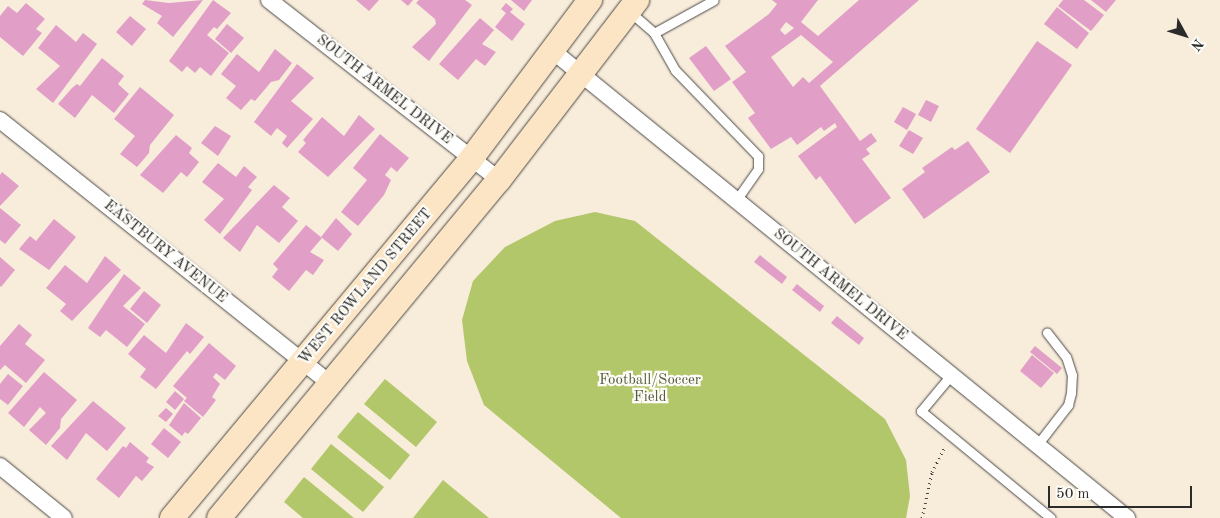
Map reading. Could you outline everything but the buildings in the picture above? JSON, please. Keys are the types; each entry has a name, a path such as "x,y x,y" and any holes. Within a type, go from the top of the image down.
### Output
{"main road":[{"name":"WEST ROWLAND STREET","path":"172,518 471,159 554,52 590,0"},
{"path":"219,518 499,180 633,5"}],"street":[{"name":"SOUTH ARMEL DRIVE","path":"269,0 499,180"},
{"name":"SOUTH ARMEL DRIVE","path":"554,52 1127,518"},
{"name":"EASTBURY AVENUE","path":"0,120 330,383"},
{"path":"0,466 64,518"}],"lane":[{"path":"654,32 714,0"},
{"path":"633,5 654,32 675,70 758,156 758,169 736,200"},
{"path":"1037,445 1068,405 1071,393 1072,375 1066,357 1047,334"},
{"path":"951,376 921,411 1051,518"}],"path":[{"path":"922,518 932,472 951,435"}],"green space":[{"name":"Football/Soccer Field","path":"595,212 635,221 885,419 906,460 910,496 906,518 621,518 484,405 467,361 462,320 473,281 505,247 555,221"},
{"path":"385,379 437,422 416,447 364,404"},
{"path":"358,412 410,455 390,480 337,437"},
{"path":"331,444 384,487 363,512 311,469"},
{"path":"304,477 354,518 303,518 284,502"},
{"path":"443,480 489,518 413,518"}]}
